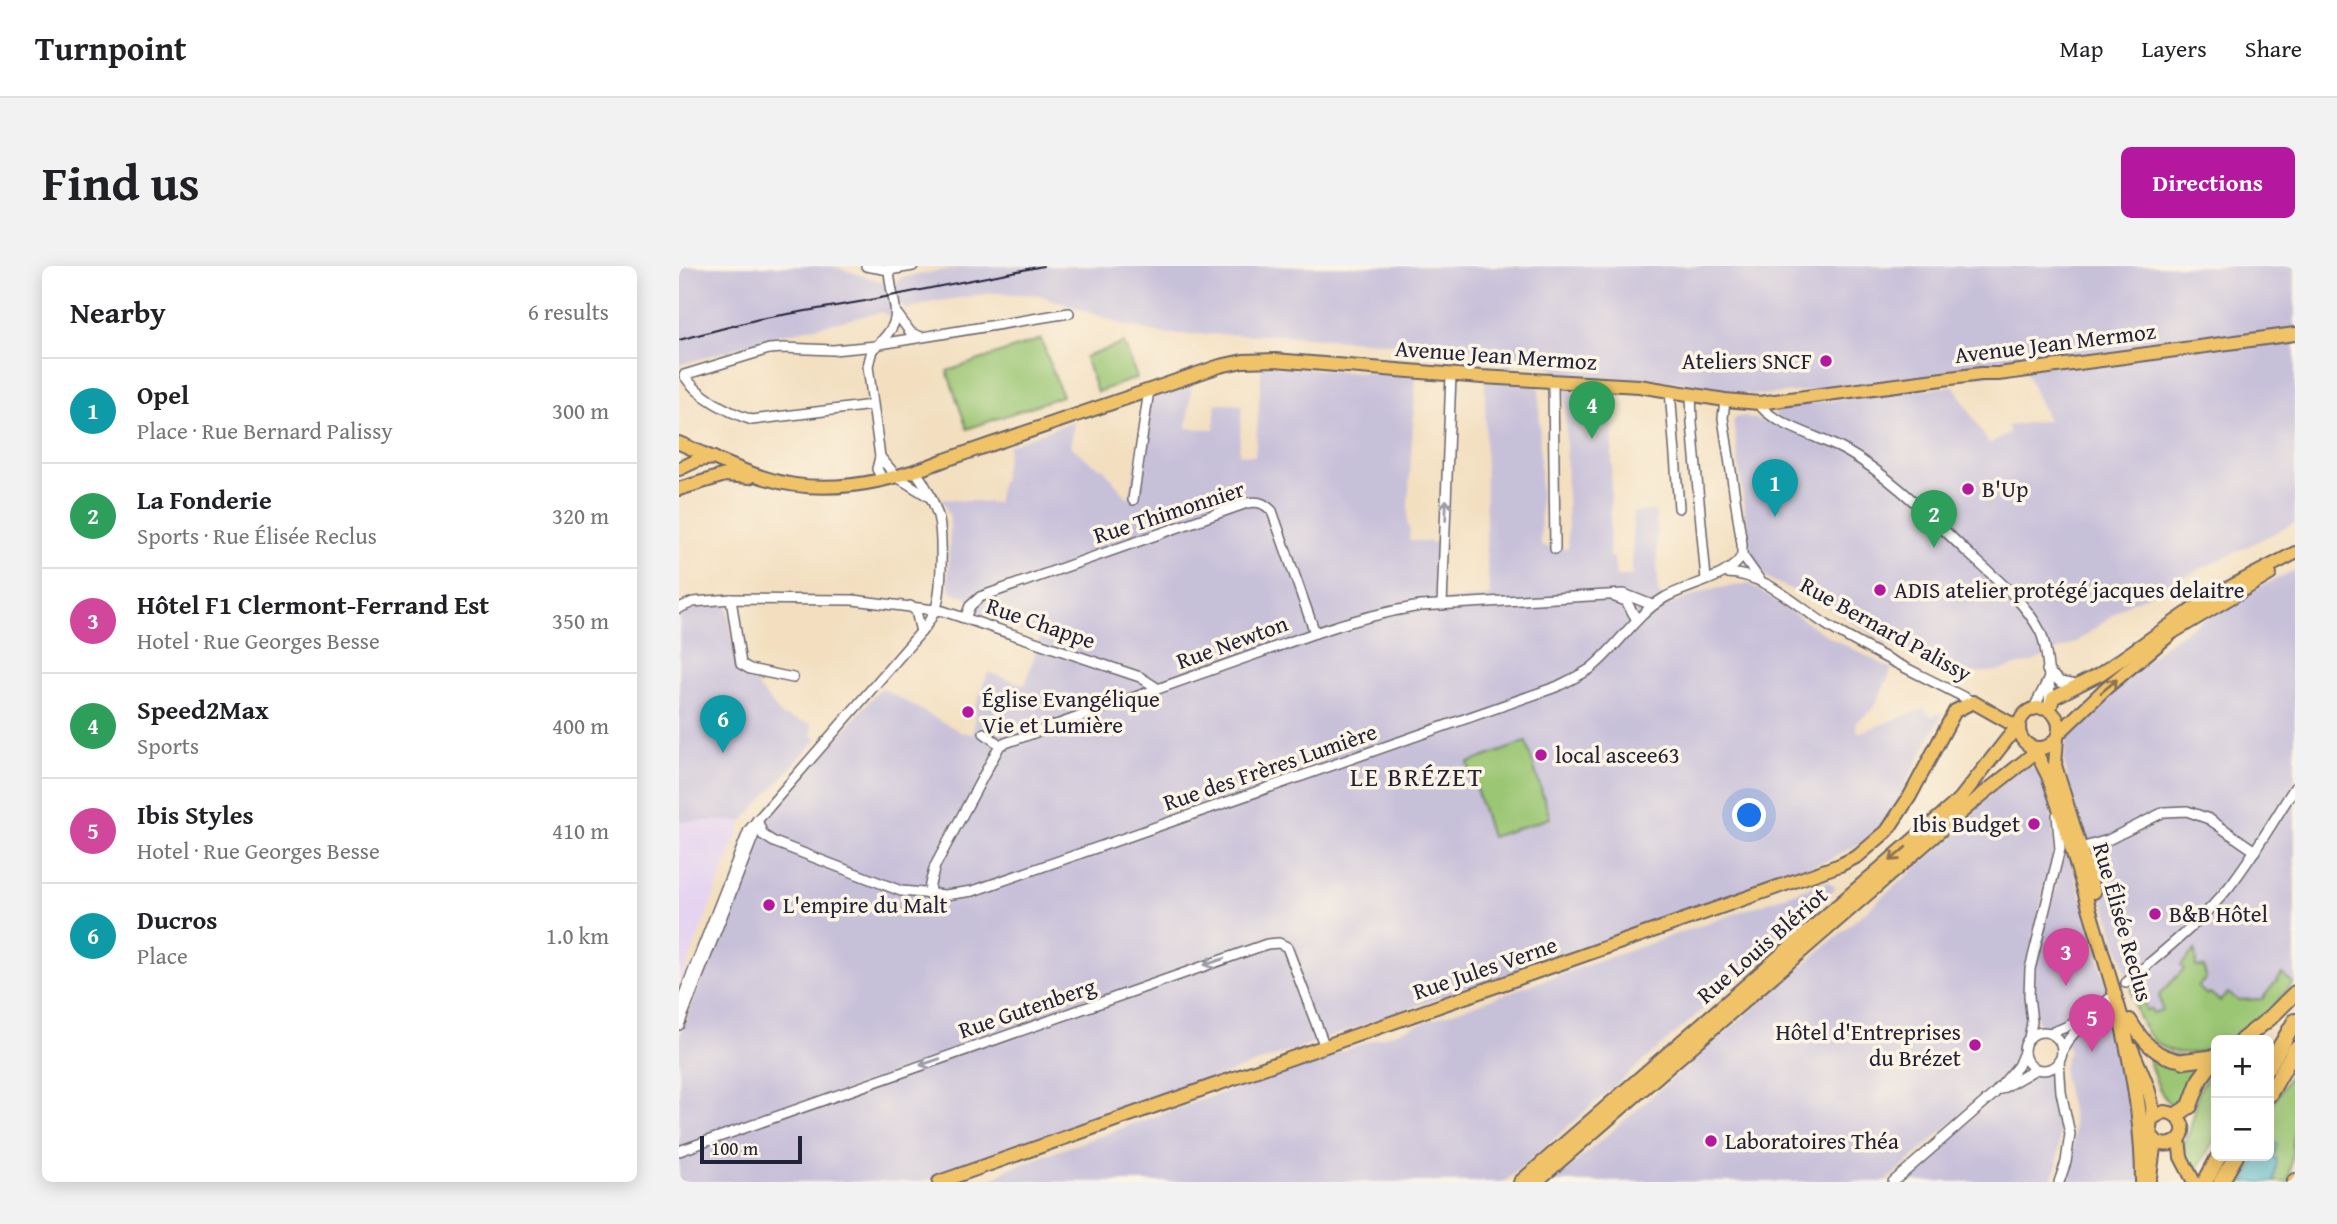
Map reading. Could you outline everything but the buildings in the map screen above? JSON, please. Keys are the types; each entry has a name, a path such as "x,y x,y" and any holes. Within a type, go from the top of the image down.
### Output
{"highway":[{"path":"2248,1035 2295,993"},
{"path":"2274,1057 2295,1021"},
{"path":"2127,1023 2145,1182"},
{"path":"2274,1086 2295,1049"},
{"path":"2184,1061 2211,1058"},
{"path":"2172,1113 2192,1104 2200,1079 2211,1064"},
{"path":"2145,1182 2159,1143"},
{"path":"2194,1181 2214,1161"},
{"path":"2221,1182 2233,1161"}],"main road":[{"name":"Avenue Jean Mermoz","path":"679,443 766,479 798,485 864,483 880,475 897,477 916,472 1220,366 1256,360 1639,386 1759,403 2295,334"},
{"path":"679,468 698,460 714,458"},
{"path":"679,489 729,475 766,479"},
{"path":"2049,710 2053,698 2099,674 2209,598 2295,553"},
{"path":"2058,735 2057,718 2049,710 2029,711 2019,728 2021,737 2035,747 2047,747 2106,688 2173,632 2217,604 2295,562"},
{"path":"1955,711 1973,702"},
{"name":"Rue Bernard Palissy","path":"1973,702 2019,728"},
{"name":"Rue Jules Verne","path":"939,1182 1821,872 1857,856 1873,845 1898,817 1955,711"},
{"name":"Rue Bernard Palissy","path":"1996,715 2029,711"},
{"path":"1996,715 2004,732 1997,753"},
{"name":"Rue Louis Blériot","path":"1520,1182 1960,799 2011,734 2019,728"},
{"name":"Rue Élisée Reclus","path":"2058,735 2055,765 2081,848 2127,1023 2156,1097 2172,1113"},
{"name":"Rue Élisée Reclus","path":"2035,747 2050,781 2151,1098 2153,1118"},
{"name":"Rue Louis Blériot","path":"1536,1182 1978,798 2032,755 2035,747"},
{"path":"1978,798 2019,768 2030,764 2035,765 2050,781"},
{"path":"2127,1023 2156,1052 2170,1059 2184,1061"},
{"path":"2159,1143 2175,1143 2179,1139 2183,1129 2180,1118 2172,1113 2160,1113 2153,1118 2150,1129 2159,1143 2194,1181"},
{"path":"2179,1139 2181,1157 2194,1181"}],"street":[{"path":"866,266 889,270 913,266"},
{"path":"880,475 868,366 872,350 894,323 896,312 889,270"},
{"path":"896,312 911,333 924,337"},
{"path":"872,405 752,420 697,391 684,375 769,349 833,350 878,345 1069,313"},
{"path":"1442,605 1451,374"},
{"path":"1553,381 1555,549"},
{"path":"1133,500 1149,390"},
{"path":"1670,390 1679,508"},
{"path":"1691,394 1706,579"},
{"name":"Rue Bernard Palissy","path":"1725,400 1723,418 1742,555 1760,580"},
{"path":"1759,403 1767,415 1840,447 1895,484 2025,607 2042,634 2047,656 2049,710"},
{"path":"880,457 897,477 931,498"},
{"path":"709,480 714,458"},
{"path":"927,486 932,466"},
{"path":"679,1007 749,830 921,632 935,610 939,596 941,534 938,516 927,486 916,472"},
{"name":"Rue Thimonnier","path":"965,618 970,606 980,597 1258,501 1272,511 1315,633"},
{"name":"Rue des Frères Lumière","path":"753,836 912,894 954,894 982,888 1556,687 1590,668 1652,606 1686,586 1725,573 1739,563 1742,555"},
{"name":"Rue Bernard Palissy","path":"1725,573 1740,573 1760,580 1831,627 1973,702"},
{"name":"Rue Newton","path":"1000,745 1315,633 1393,610 1629,595 1652,606"},
{"path":"1609,596 1626,601 1637,620"},
{"path":"731,599 741,664 750,669 793,678"},
{"name":"Rue Chappe","path":"679,608 693,602 731,599 853,600 935,610 1140,677 1157,688"},
{"path":"909,606 916,611 921,632"},
{"path":"2048,674 2060,682 2077,685"},
{"path":"2029,711 2048,674"},
{"path":"1948,689 1954,700 1955,711"},
{"path":"929,895 935,866 1000,745 984,733"},
{"path":"1893,1182 1994,1094 2018,1066 2024,1052 2032,1022 2030,969 2060,849 2050,781"},
{"path":"2126,984 2206,912 2228,887 2255,851 2295,787"},
{"path":"2081,848 2108,840 2164,812 2187,811 2209,818 2255,851"},
{"path":"679,1025 757,820"},
{"path":"757,820 764,835 774,842"},
{"name":"Rue Gutenberg","path":"679,1151 1267,944 1279,943 1287,947 1291,954 1325,1047"},
{"path":"2029,1038 2062,1030 2109,999"},
{"path":"1994,1094 2039,1070 2054,1067 2069,1039 2090,1014"},
{"path":"2032,1022 2059,1040 2060,1092 2070,1134 2066,1162 2059,1182"},
{"path":"2024,1052 2027,1062 2039,1070 2060,1092"}],"shaded area":[{"path":"679,266 833,266 883,282 888,287 892,306 890,317 882,312 776,336 679,365"},
{"path":"967,266 2295,266 2295,523 2123,607 2077,642 2032,662 1997,671 1955,671 1910,657 1822,603 1770,580 1755,566 1750,550 1733,421 1737,417 1745,416 1774,425 1776,407 1954,386 1989,444 2010,432 2007,426 2048,420 2025,371 1761,395 1737,394 1673,381 1553,375 1553,367 1513,358 1512,371 1505,371 1505,356 1448,347 1276,335 1167,334 1128,326 1039,295 992,293 933,302 906,310 897,300 895,286 900,278"},
{"path":"1262,365 1416,377 1407,523 1410,530 1409,540 1440,543 1439,601 1490,597 1486,552 1485,382 1539,384 1541,546 1568,549 1565,385 1614,388 1609,557 1614,558 1616,577 1632,575 1633,512 1656,511 1658,593 1670,605 1710,589 1750,584 1829,637 1892,669 1876,704 1856,722 1858,733 1924,709 1931,716 1943,713 1891,813 1863,842 1829,860 921,1182 679,1182 679,1037 764,822 881,688 961,732 973,734 976,705 988,672 1025,685 1040,638 984,618 973,612 966,596 950,589 950,518 942,499 997,503 1009,445 1074,421 1071,446 1104,469 1129,500 1148,397 1192,382 1187,428 1214,429 1216,403 1242,405 1239,454 1255,456"},
{"path":"2295,570 2295,981 2274,1006 2237,1035 2211,1035 2211,1048 2180,1052 2165,1049 2135,1012 2095,869 2073,810 2064,761 2066,741 2069,733 2099,700 2170,641 2241,596"},
{"path":"727,605 737,661 782,716 812,724 812,736 818,738 743,821 679,821 679,615 694,608"},
{"path":"2029,766 2038,770 2043,777 2054,833 2054,850 2026,968 2026,1025 2018,1043 2017,1056 2007,1072 1886,1182 1553,1182 1947,841 1970,814 2017,769"},
{"path":"679,821 743,821 679,986"},
{"path":"2066,849 2136,1094 2141,1182 2065,1182 2073,1157 2074,1124 2063,1074 2069,1050 2058,1031 2038,1023 2032,997 2033,970"},
{"path":"1828,881 1835,888 1791,933 1504,1182 986,1182 1010,1168 1130,1125"},
{"path":"2029,1069 2050,1073 2060,1128 2057,1167 2050,1182 1895,1182"}],"green space":[{"path":"1041,339 1062,396 967,429 947,371"},
{"path":"1124,343 1137,378 1097,392 1085,357"},
{"path":"1526,742 1550,818 1491,837 1468,763"},
{"path":"2195,950 2196,967 2204,967 2206,978 2198,987 2220,1001 2228,993 2238,1000 2262,999 2282,974 2293,983 2250,1028 2236,1035 2211,1035 2211,1048 2182,1053 2157,1044 2148,1034 2135,1007 2131,990 2140,982 2147,990 2142,992 2146,1010 2151,1009 2152,1013 2162,1010 2159,995 2184,969 2181,965"},
{"path":"2145,1048 2205,1063 2185,1106 2170,1104 2164,1097"},
{"path":"2295,1065 2295,1126 2289,1182 2230,1182 2242,1161 2274,1161 2274,1103"},
{"path":"2211,1071 2211,1146 2195,1173 2184,1153 2184,1145 2199,1091"}],"water":[{"path":"2274,1158 2277,1160 2274,1182 2244,1182 2255,1161 2274,1161"}],"railway":[{"path":"679,340 759,319 1043,266"}],"place":[{"name":"Ateliers SNCF","path":"1826,361"},
{"name":"Speed2Max","path":"1592,439"},
{"name":"B'Up","path":"1968,489"},
{"name":"Opel","path":"1775,517"},
{"name":"La Fonderie","path":"1934,548"},
{"name":"ADIS atelier protégé jacques delaitre","path":"1880,590"},
{"name":"Église Evangélique Vie et Lumière","path":"968,712"},
{"name":"Ducros","path":"723,753"},
{"name":"local ascee63","path":"1541,755"},
{"name":"Ibis Budget","path":"2034,824"},
{"name":"L'empire du Malt","path":"769,905"},
{"name":"B&B Hôtel","path":"2155,914"},
{"name":"Hôtel F1 Clermont-Ferrand Est","path":"2066,986"},
{"name":"Hôtel d'Entreprises du Brézet","path":"1975,1045"},
{"name":"Ibis Styles","path":"2092,1052"},
{"name":"Laboratoires Théa","path":"1711,1141"}],"district":[{"name":"LE BRÉZET","path":"1417,777"}]}
